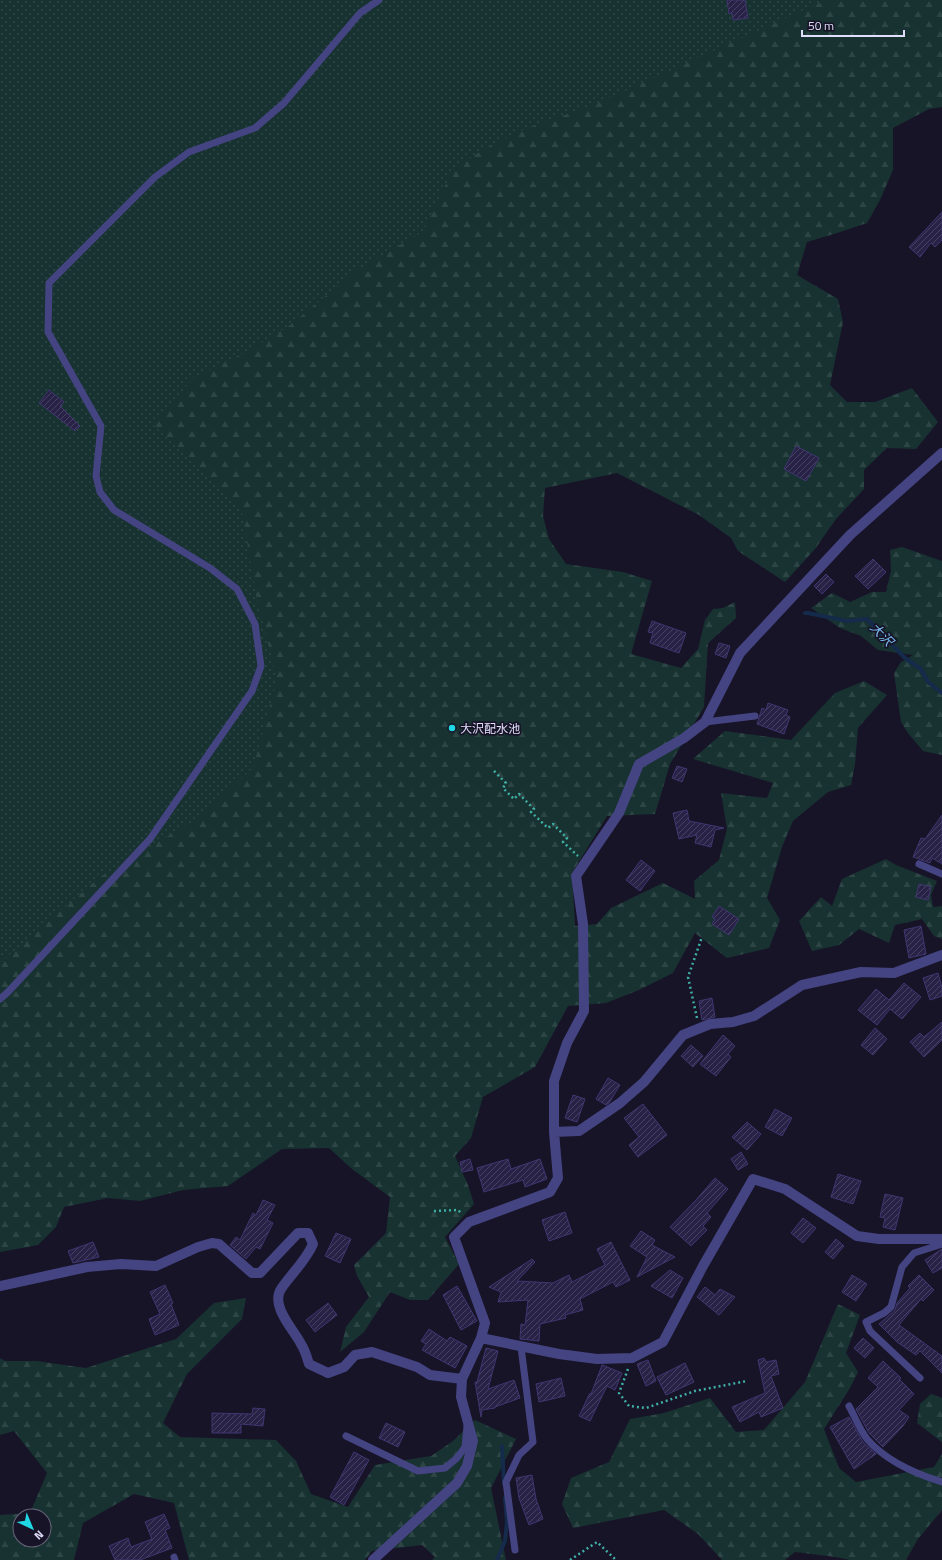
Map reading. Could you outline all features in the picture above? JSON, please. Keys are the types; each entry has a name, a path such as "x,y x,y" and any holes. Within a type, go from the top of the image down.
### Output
{"street":[{"path":"373,1560 457,1483 467,1466 473,1441 461,1397 462,1380 481,1338 485,1323 454,1237 469,1222 550,1192 558,1178 554,1132 554,1081 567,1043 584,1011 583,924 576,876 619,813 639,764 684,738 705,722 740,653 850,535 942,453"},
{"path":"554,1132 579,1131 620,1103 644,1082 683,1035 710,1024 733,1022 754,1016 802,985 861,972 894,973 942,955"},
{"path":"481,1338 559,1354 597,1359 632,1358 663,1342 703,1266 753,1179 786,1189 857,1236 879,1239 942,1239"},
{"path":"0,1286 87,1267 121,1264 156,1266 212,1242 219,1244 252,1273 260,1273 298,1233 308,1233 313,1244 308,1255 280,1290 278,1301 282,1312 302,1344 309,1364 328,1374 344,1367 355,1356 372,1352 417,1367 430,1375 462,1380"}],"lane":[{"path":"0,999 150,839 252,691 262,666 255,624 237,589 210,568 114,510 100,492 96,476 100,426 48,332 49,283 155,177 189,152 256,128 284,103 360,13 379,0"},
{"path":"705,722 755,716"},
{"path":"919,864 942,874"},
{"path":"920,1378 870,1331 866,1322 884,1313 891,1307 902,1267 914,1253 942,1244"},
{"path":"515,1550 506,1482 519,1456 533,1442 521,1347"},
{"path":"849,1406 867,1438 882,1453 922,1475 942,1482"},
{"path":"346,1436 418,1471 445,1468 457,1458 465,1447 467,1420"}],"path":[{"path":"494,771 506,783 503,788 514,799 519,794 534,809 532,812 548,828 553,824 567,838 563,842 586,863"},
{"path":"699,1029 688,977 702,937"},
{"path":"434,1211 458,1210 469,1222"},
{"path":"632,1358 619,1393 629,1406 646,1408 695,1391 747,1381"},
{"path":"570,1560 597,1542 616,1560"}],"green space":[{"path":"0,0 863,0 305,746 0,1041"},
{"path":"826,0 942,0 942,107 929,109 893,128 893,170 880,200 867,223 807,242 797,275 838,299 843,322 830,385 847,402 875,402 912,388 938,422 916,449 887,448 864,470 864,489 836,519 815,549 785,582 738,551 731,538 699,515 617,473 545,488 543,516 549,539 566,564 623,572 652,581 631,654 681,668 698,649 705,620 713,609 723,608 735,602 736,618 708,643 704,707 670,764 655,814 607,816 572,873 575,926 597,924 611,908 663,883 695,899 694,881 719,860 727,829 721,793 767,798 773,783 693,759 725,731 791,740 835,693 864,681 887,695 858,728 855,764 851,785 828,792 793,821 782,847 767,898 780,920 769,948 727,958 695,933 673,973 639,990 606,1003 568,1006 535,1067 483,1097 471,1138 455,1156 468,1185 474,1204 445,1237 459,1264 428,1300 410,1300 390,1292 364,1332 340,1352 346,1327 369,1297 357,1276 354,1265 386,1233 390,1197 352,1169 329,1148 282,1149 228,1186 183,1190 140,1201 108,1198 64,1207 56,1227 38,1245 0,1252 0,963 100,877 195,820 253,768 277,679 256,595 242,512 154,425 193,378 242,354 289,326 357,270 422,232 454,168 486,148 524,129 594,105"},
{"path":"902,547 942,561 942,755 923,751 901,722 894,673 901,662 913,655 878,650 861,636 840,628 811,608 832,593 850,602 872,592 886,592 891,571 890,550"},
{"path":"886,859 896,865 937,881 931,895 933,907 942,906 942,939 934,936 922,919 895,925 889,943 859,929 839,945 812,951 799,921 821,897 832,906 842,879"},
{"path":"246,1298 242,1319 187,1374 163,1423 180,1437 276,1440 296,1461 311,1494 348,1507 375,1465 431,1456 453,1441 475,1420 516,1439 491,1488 506,1560 432,1560 435,1557 422,1545 372,1551 365,1560 189,1560 174,1503 134,1494 83,1523 74,1560 0,1560 0,1515 12,1514 12,1548 52,1548 52,1508 32,1508 47,1473 14,1431 0,1435 0,1358 5,1361 36,1361 86,1368 176,1339 214,1303"},
{"path":"838,1304 860,1315 846,1353 858,1372 850,1388 824,1429 839,1468 856,1482 934,1467 942,1454 942,1510 918,1539 906,1560 850,1560 795,1552 785,1560 722,1560 698,1534 664,1510 573,1528 562,1504 571,1478 609,1462 630,1419 664,1413 710,1398 736,1432 764,1430 805,1382"},
{"path":"931,1394 942,1398 942,1442 917,1423 920,1404"}],"building":[{"path":"727,0 745,0 748,18 733,20 732,13 729,14"},
{"path":"942,212 942,240 935,247 931,243 920,257 909,247"},
{"path":"49,390 64,402 60,406 80,426 75,431 39,403"},
{"path":"796,446 819,458 806,481 784,469"},
{"path":"873,559 886,572 868,589 855,576"},
{"path":"826,574 834,582 822,594 814,586"},
{"path":"652,621 686,633 679,653 650,643 653,633 648,632"},
{"path":"719,643 730,646 726,658 715,654"},
{"path":"768,703 788,710 786,715 790,717 784,734 757,724 762,708 766,710"},
{"path":"677,766 687,769 682,782 672,778"},
{"path":"687,810 689,821 724,828 715,830 711,847 695,843 697,835 679,839 673,813"},
{"path":"942,815 942,864 932,858 930,863 913,857 921,838 925,839"},
{"path":"641,860 655,871 640,891 626,880"},
{"path":"919,884 931,887 928,900 916,897"},
{"path":"719,906 739,919 729,935 712,924 715,919 712,917"},
{"path":"921,926 926,954 909,958 904,930"},
{"path":"938,973 942,988 942,996 930,1000 923,978"},
{"path":"904,983 921,997 902,1019 890,1009 877,1025 858,1010 876,989 889,1000"},
{"path":"712,998 715,1017 702,1020 699,1001"},
{"path":"942,1022 942,1040 924,1057 910,1042 920,1033 924,1037"},
{"path":"875,1028 887,1039 873,1055 861,1045"},
{"path":"723,1035 735,1046 728,1054 731,1057 716,1076 700,1064"},
{"path":"691,1045 703,1056 693,1067 681,1056"},
{"path":"608,1078 620,1085 609,1103 606,1105 596,1099"},
{"path":"573,1095 585,1099 577,1122 565,1118"},
{"path":"643,1104 667,1135 638,1157 629,1145 639,1137 624,1118"},
{"path":"775,1109 792,1118 782,1136 765,1127"},
{"path":"747,1122 761,1134 747,1150 732,1137"},
{"path":"741,1152 748,1164 738,1170 731,1159"},
{"path":"470,1159 473,1170 462,1172 460,1162"},
{"path":"508,1159 511,1169 540,1159 547,1179 525,1187 523,1180 484,1192 477,1168"},
{"path":"838,1174 861,1181 853,1204 831,1197"},
{"path":"715,1178 728,1189 707,1213 711,1217 703,1226 707,1230 691,1246 670,1227"},
{"path":"885,1194 903,1198 895,1230 883,1227 885,1218 880,1217"},
{"path":"263,1200 275,1205 267,1220 273,1223 260,1249 256,1247 246,1259 230,1245 236,1237 240,1240 253,1213 256,1215"},
{"path":"565,1212 572,1233 549,1241 542,1220"},
{"path":"803,1218 816,1228 803,1243 791,1233"},
{"path":"641,1231 655,1240 652,1245 675,1257 637,1277 647,1257 630,1246"},
{"path":"336,1233 351,1239 340,1263 325,1256"},
{"path":"836,1239 844,1246 833,1259 825,1252"},
{"path":"93,1242 99,1257 73,1263 68,1251"},
{"path":"611,1242 630,1280 616,1287 613,1282 580,1299 583,1310 565,1315 566,1318 540,1324 539,1341 520,1339 521,1324 525,1325 528,1300 498,1302 501,1292 489,1287 532,1259 535,1262 517,1281 553,1283 569,1275 572,1282 605,1265 597,1249"},
{"path":"942,1249 942,1268 933,1273 925,1260"},
{"path":"670,1270 683,1278 672,1298 651,1286"},
{"path":"852,1275 867,1284 856,1301 842,1292"},
{"path":"919,1275 934,1290 923,1301 921,1299 899,1325 942,1356 942,1373 920,1351 916,1355 897,1342 879,1324 895,1310 897,1303 910,1288 908,1286"},
{"path":"165,1285 173,1303 171,1304 179,1325 155,1335 149,1319 160,1314 150,1292"},
{"path":"457,1286 477,1321 461,1330 443,1295"},
{"path":"705,1287 715,1295 720,1289 735,1297 719,1315 697,1297"},
{"path":"328,1303 337,1315 315,1332 306,1320"},
{"path":"429,1329 447,1341 450,1337 467,1346 455,1368 422,1350 426,1344 421,1341"},
{"path":"863,1338 874,1348 865,1358 854,1348"},
{"path":"486,1348 498,1351 488,1389 514,1380 520,1398 495,1408 482,1410 481,1417 475,1382 477,1382"},
{"path":"764,1358 766,1362 776,1360 779,1374 771,1376 783,1408 761,1417 759,1412 740,1422 732,1407 765,1393 758,1360"},
{"path":"648,1360 656,1381 646,1386 637,1364"},
{"path":"883,1361 901,1378 899,1379 914,1394 899,1410 909,1417 903,1426 883,1447 869,1433 856,1409 878,1387 868,1378"},
{"path":"685,1363 694,1382 666,1395 657,1377"},
{"path":"602,1365 622,1373 615,1390 607,1386 590,1421 579,1416 590,1393 591,1394"},
{"path":"561,1378 565,1396 539,1402 536,1384"},
{"path":"253,1408 265,1409 263,1426 241,1424 241,1433 212,1433 212,1413 252,1414"},
{"path":"849,1417 863,1442 876,1454 854,1469 830,1427"},
{"path":"386,1423 405,1432 398,1447 379,1438"},
{"path":"354,1452 369,1460 344,1505 330,1497"},
{"path":"532,1475 536,1499 543,1519 529,1525 519,1498 516,1478"},
{"path":"164,1514 170,1528 165,1530 172,1548 140,1560 115,1560 109,1546 128,1538 131,1547 152,1539 145,1522"}],"waterway":[{"name":"大沢","path":"805,613 847,621 867,619 905,658 921,669 928,682 942,693"},
{"path":"502,1446 504,1484"},
{"path":"497,1560 505,1541 507,1522 505,1498"}],"place":[{"name":"大沢配水池","path":"452,728"}]}
